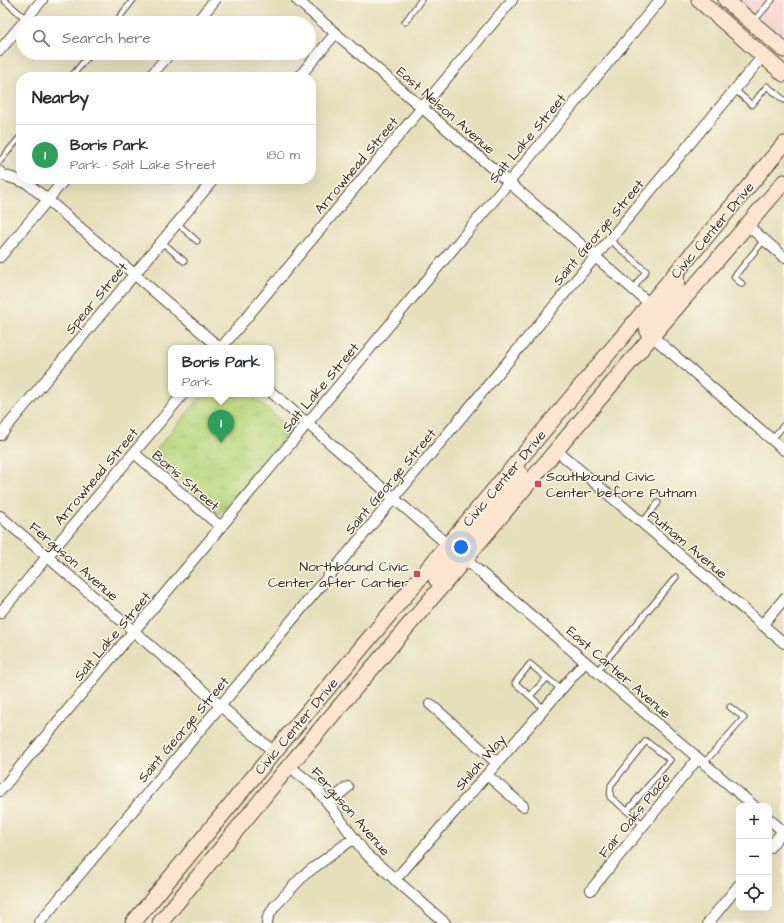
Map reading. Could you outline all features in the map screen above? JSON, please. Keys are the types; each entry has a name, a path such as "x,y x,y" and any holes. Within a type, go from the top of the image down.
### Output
{"main road":[{"path":"699,0 784,74"},
{"path":"726,0 784,50"},
{"name":"Civic Center Drive","path":"133,923 274,752 784,144"},
{"name":"Civic Center Drive","path":"160,923 248,816 466,559 652,336 784,182"},
{"path":"652,336 648,332 647,327 677,288 676,273"},
{"path":"466,559 462,556 460,551 462,546 519,476 522,469 520,459"},
{"path":"395,642 394,632 401,621 446,567 452,557 453,551 448,545"},
{"path":"290,766 286,760 286,754 295,744 320,698"},
{"path":"248,816 267,778 275,769 277,756 274,752"}],"street":[{"path":"29,16 42,0"},
{"path":"202,16 215,0"},
{"name":"East Nelson Avenue","path":"297,0 316,16"},
{"name":"Arrowhead Street","path":"224,345 512,0"},
{"name":"Salt Lake Street","path":"0,791 660,0"},
{"name":"East Nelson Avenue","path":"316,16 650,304"},
{"path":"0,50 16,31"},
{"path":"316,57 336,33"},
{"name":"Saint George Street","path":"39,923 763,56"},
{"path":"154,72 164,60"},
{"path":"303,72 313,60"},
{"path":"0,172 16,179"},
{"path":"28,184 217,345"},
{"path":"0,257 61,184"},
{"name":"Spear Street","path":"0,435 210,184"},
{"path":"747,225 784,257"},
{"path":"652,336 784,450"},
{"path":"274,395 448,545"},
{"name":"Arrowhead Street","path":"0,613 181,397"},
{"name":"Putnam Avenue","path":"556,450 784,643"},
{"name":"Boris Street","path":"134,453 221,527"},
{"name":"Ferguson Avenue","path":"0,516 274,752"},
{"name":"East Cartier Avenue","path":"466,559 750,803"},
{"path":"762,625 784,599"},
{"name":"Shiloh Way","path":"395,880 585,662"},
{"path":"430,704 497,763"},
{"name":"Fair Oaks Place","path":"591,890 644,825 701,761"},
{"name":"Ferguson Avenue","path":"290,766 314,786 366,853 445,923"},
{"path":"487,775 523,806"},
{"path":"328,803 348,787"},
{"path":"772,822 783,832 772,845"},
{"path":"267,923 268,916 274,907 304,875 354,838"},
{"path":"708,923 736,889"}],"lane":[{"path":"4,0 23,16"},
{"path":"120,16 133,0"},
{"path":"405,22 421,0"},
{"path":"752,23 769,1"},
{"path":"74,72 85,60"},
{"path":"735,90 752,105 767,86 784,100"},
{"path":"0,161 16,142"},
{"path":"177,223 198,241"},
{"path":"610,240 646,271 632,288"},
{"path":"742,284 734,277 764,240"},
{"path":"162,242 184,261"},
{"path":"772,439 784,425"},
{"path":"642,522 658,503"},
{"path":"597,671 676,577"},
{"path":"544,709 515,683 530,664 561,689"},
{"path":"530,696 547,678"},
{"path":"701,761 744,718 730,707"},
{"path":"627,811 670,760 646,741 611,785 610,797 627,811 644,825"}],"shaded area":[{"path":"740,0 784,0 784,37"}],"green space":[{"path":"200,397 253,397 291,430 219,514 151,456"}],"place":[{"name":"Boris Park","path":"221,443"},
{"name":"Southbound Civic Center before Putnam","path":"538,484"},
{"name":"Northbound Civic Center after Cartier","path":"417,574"}]}
